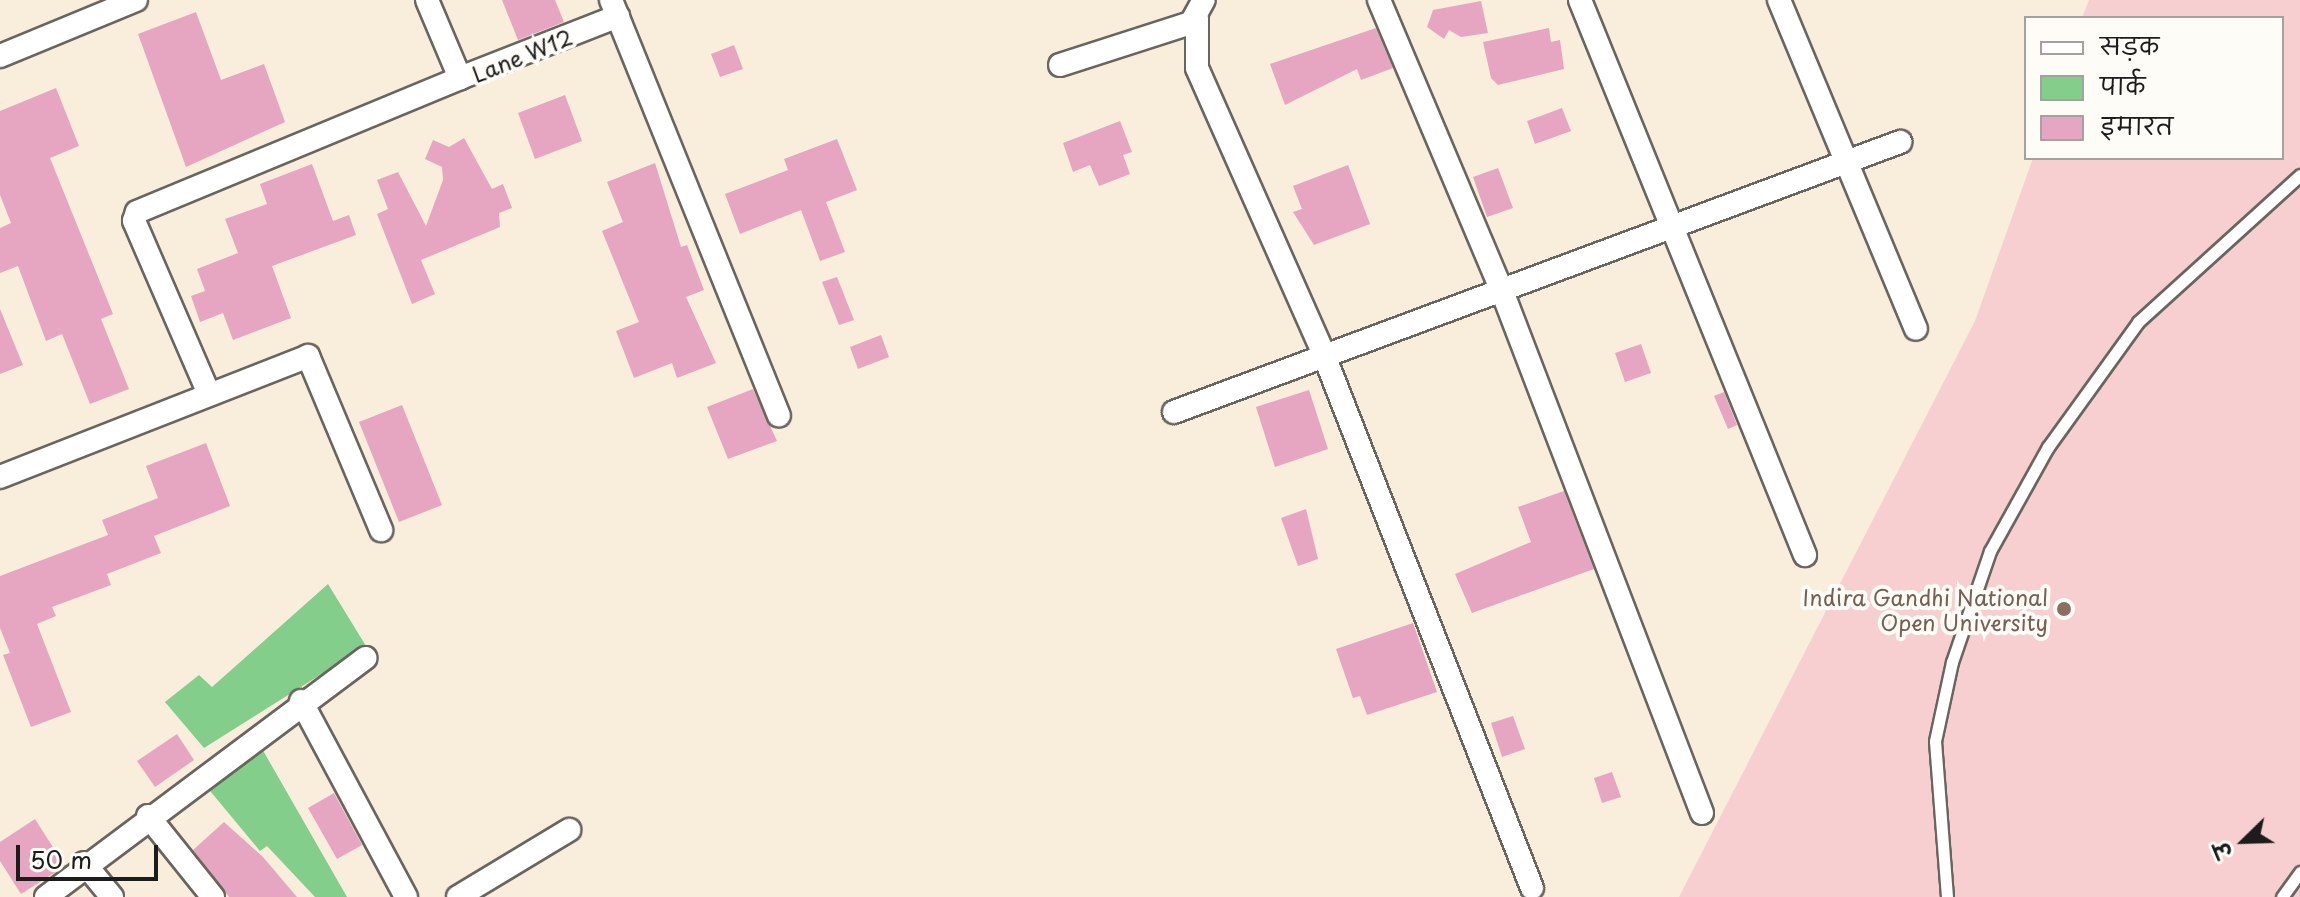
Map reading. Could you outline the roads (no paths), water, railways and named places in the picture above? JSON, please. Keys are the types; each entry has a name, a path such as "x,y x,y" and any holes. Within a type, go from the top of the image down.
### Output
{"street":[{"path":"0,56 136,0"},
{"name":"Lane W12","path":"427,0 460,78 614,8"},
{"path":"1379,0 1502,291 1702,813"},
{"path":"1580,0 1670,229 1805,555"},
{"path":"1779,0 1916,329"},
{"path":"614,8 779,415"},
{"path":"1060,65 1200,9 1197,68 1324,355 1532,888"},
{"path":"209,394 134,221 137,212 460,78"},
{"path":"1174,412 1900,142"},
{"path":"0,477 209,394 311,358 381,530"},
{"path":"46,897 84,863 301,701 365,658"},
{"path":"301,701 406,897"},
{"path":"148,816 213,897"},
{"path":"458,897 499,888 569,830"},
{"path":"84,863 112,897"}],"lane":[{"path":"1947,897 1934,802 1935,741 1952,662 1990,551 2048,447 2138,322 2300,175"},
{"path":"2282,897 2300,872"}],"place":[{"name":"Indira Gandhi National Open University","path":"2064,609"}]}
